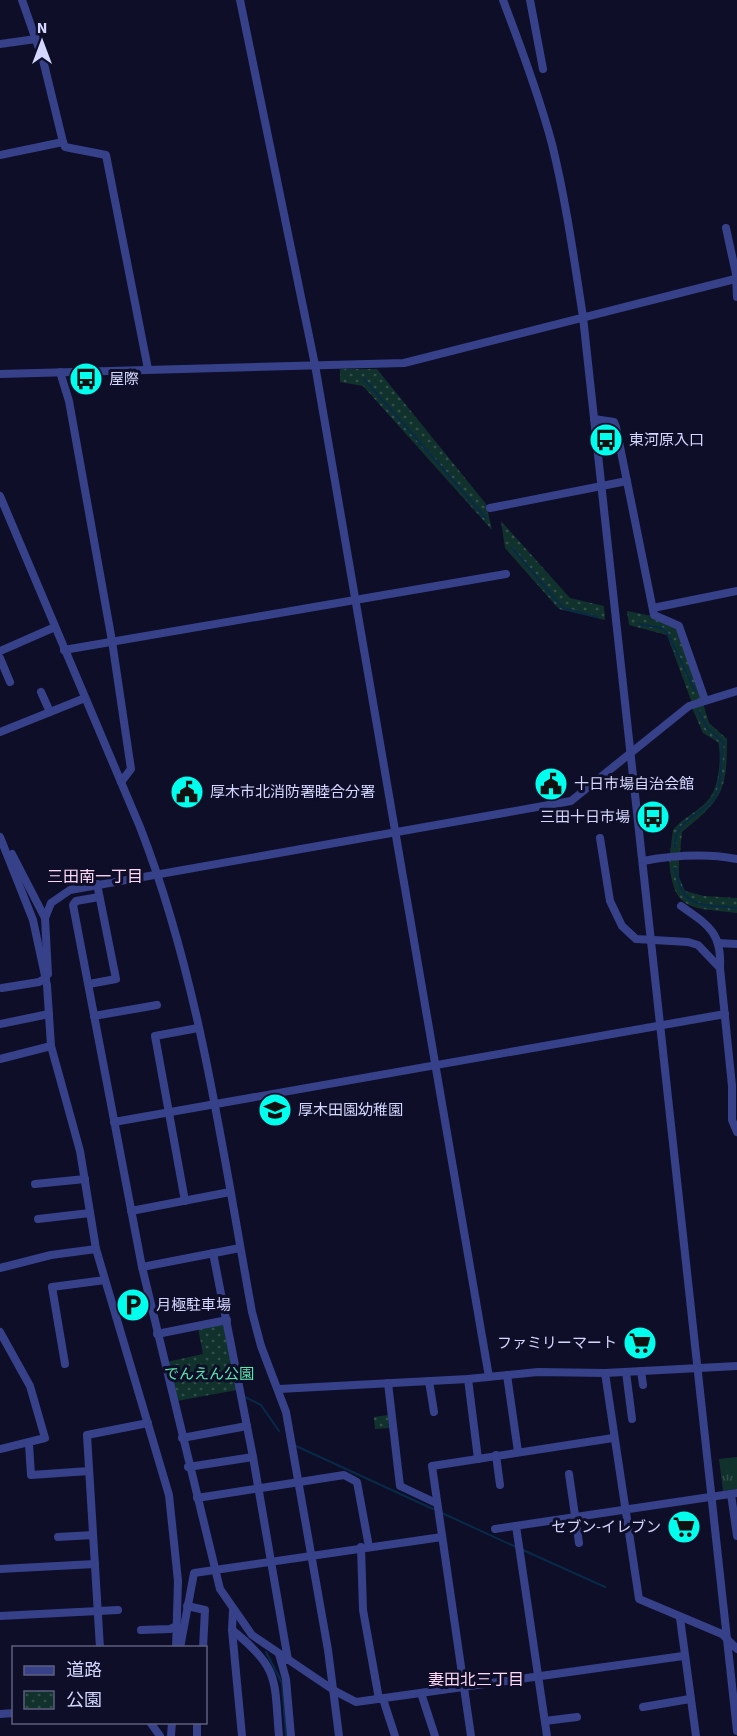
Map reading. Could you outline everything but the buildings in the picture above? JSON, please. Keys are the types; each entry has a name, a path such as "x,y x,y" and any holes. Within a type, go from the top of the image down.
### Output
{"street":[{"path":"22,0 36,39 65,147 70,150 106,155 148,369"},
{"path":"240,0 315,365 489,1377"},
{"path":"503,0 526,60 550,138 567,216 584,317 737,1731"},
{"path":"530,0 543,69"},
{"path":"0,44 36,39"},
{"path":"0,155 63,142"},
{"path":"726,228 736,292"},
{"path":"0,374 416,361 735,279"},
{"path":"60,372 69,402 112,641 130,769 121,782"},
{"path":"594,419 614,422 616,427 654,615 679,626 705,700"},
{"path":"490,508 627,481"},
{"path":"0,496 158,872 185,964 257,1332 286,1412 335,1691 339,1736"},
{"path":"64,650 506,574"},
{"path":"653,608 737,591"},
{"path":"0,651 55,627"},
{"path":"0,658 10,682"},
{"path":"45,918 51,903 58,896 70,890 158,872 571,801 689,706 737,691"},
{"path":"41,692 50,712"},
{"path":"0,732 85,698"},
{"path":"0,837 33,920 46,982 51,1046 80,1151 96,1249 148,1423 172,1513 178,1581 176,1646"},
{"path":"600,838 610,901 622,927 636,939 688,942 698,945 720,968"},
{"path":"6,852 12,854 45,918 49,960 46,982"},
{"path":"644,861 672,856 715,855 737,859"},
{"path":"89,984 116,979 97,884"},
{"path":"99,897 76,901 73,905 142,1267 156,1334 214,1569 223,1597 252,1635 335,1691 356,1702 683,1656"},
{"path":"681,906 709,925 717,935 734,1086 732,1120 737,1132"},
{"path":"718,943 737,944"},
{"path":"2,988 46,982"},
{"path":"94,1016 157,1005"},
{"path":"0,1024 49,1014"},
{"path":"114,1122 436,1063 725,1014"},
{"path":"185,1201 155,1036 198,1028"},
{"path":"0,1059 51,1046"},
{"path":"34,1184 85,1179"},
{"path":"131,1211 230,1192"},
{"path":"42,1221 90,1213"},
{"path":"142,1267 240,1248"},
{"path":"0,1268 51,1255 96,1249"},
{"path":"213,1253 259,1488 288,1660"},
{"path":"64,1365 52,1287 105,1280"},
{"path":"156,1334 227,1320"},
{"path":"0,1332 30,1386 41,1417 45,1438 0,1449"},
{"path":"279,1389 468,1379 538,1372 605,1373 737,1366"},
{"path":"641,1371 643,1385"},
{"path":"626,1372 632,1419"},
{"path":"605,1373 639,1599 722,1634 728,1643 737,1649"},
{"path":"507,1375 518,1452"},
{"path":"468,1379 478,1459"},
{"path":"429,1381 434,1412"},
{"path":"388,1383 396,1421 400,1486 436,1503"},
{"path":"100,1646 87,1435 148,1423"},
{"path":"182,1438 247,1426"},
{"path":"471,1736 432,1466 613,1438"},
{"path":"28,1444 31,1475 89,1471"},
{"path":"496,1455 500,1485"},
{"path":"188,1467 253,1457"},
{"path":"569,1474 579,1544"},
{"path":"197,1498 344,1475 357,1482 365,1547 363,1610 381,1699 395,1736"},
{"path":"495,1529 734,1493 737,1536"},
{"path":"516,1526 547,1736"},
{"path":"58,1537 93,1535"},
{"path":"180,1646 194,1573 442,1537"},
{"path":"0,1569 95,1564"},
{"path":"187,1606 205,1610 203,1646"},
{"path":"0,1616 61,1611 118,1610"},
{"path":"233,1610 232,1630 242,1736"},
{"path":"680,1618 683,1656 696,1736"},
{"path":"141,1630 170,1629 177,1626"},
{"path":"232,1630 259,1651 275,1681 279,1736"},
{"path":"279,1653 286,1678 291,1736"},
{"path":"421,1693 435,1736"},
{"path":"646,1704 690,1699"},
{"path":"545,1721 577,1717"}],"green space":[{"path":"340,369 377,369 486,504 492,530 363,386 340,382"},
{"path":"501,521 570,598 604,606 605,620 559,609 505,548"},
{"path":"627,611 652,616 676,629 703,699 692,703 667,635 629,625"},
{"path":"703,703 709,723 727,739 726,772 720,793 714,802 682,832 680,853 670,853 673,830 709,799 717,779 720,763 718,742 703,733 692,708"},
{"path":"669,859 679,859 679,877 685,891 704,896 737,898 737,913 696,908 687,904 675,889"},
{"name":"でんえん公園","path":"224,1324 237,1390 177,1401 167,1362 203,1354 198,1328"},
{"path":"388,1415 389,1428 375,1429 374,1417"},
{"path":"737,1457 737,1489 723,1491 719,1459"}],"waterway":[{"path":"364,379 486,518"},
{"path":"512,548 563,608 597,617"},
{"path":"639,624 662,628 668,634 695,691"},
{"path":"675,847 680,829 708,805 718,790 723,742 707,728 698,710"},
{"path":"675,868 678,882 688,898 703,905 737,908"},
{"path":"245,1397 261,1405 279,1431"},
{"path":"296,1446 433,1509"},
{"path":"442,1513 516,1547"},
{"path":"523,1550 605,1587"},
{"path":"266,1652 282,1683 286,1736"}],"place":[{"name":"屋際","path":"86,379"},
{"name":"東河原入口","path":"606,440"},
{"name":"十日市場自治会館","path":"551,784"},
{"name":"厚木市北消防署睦合分署","path":"187,792"},
{"name":"三田十日市場","path":"653,817"},
{"name":"厚木田園幼稚園","path":"275,1110"},
{"name":"月極駐車場","path":"133,1305"},
{"name":"ファミリーマート","path":"640,1343"},
{"name":"セブン-イレブン","path":"684,1527"}],"district":[{"name":"三田南一丁目","path":"95,876"},
{"name":"妻田北三丁目","path":"476,1679"}]}
